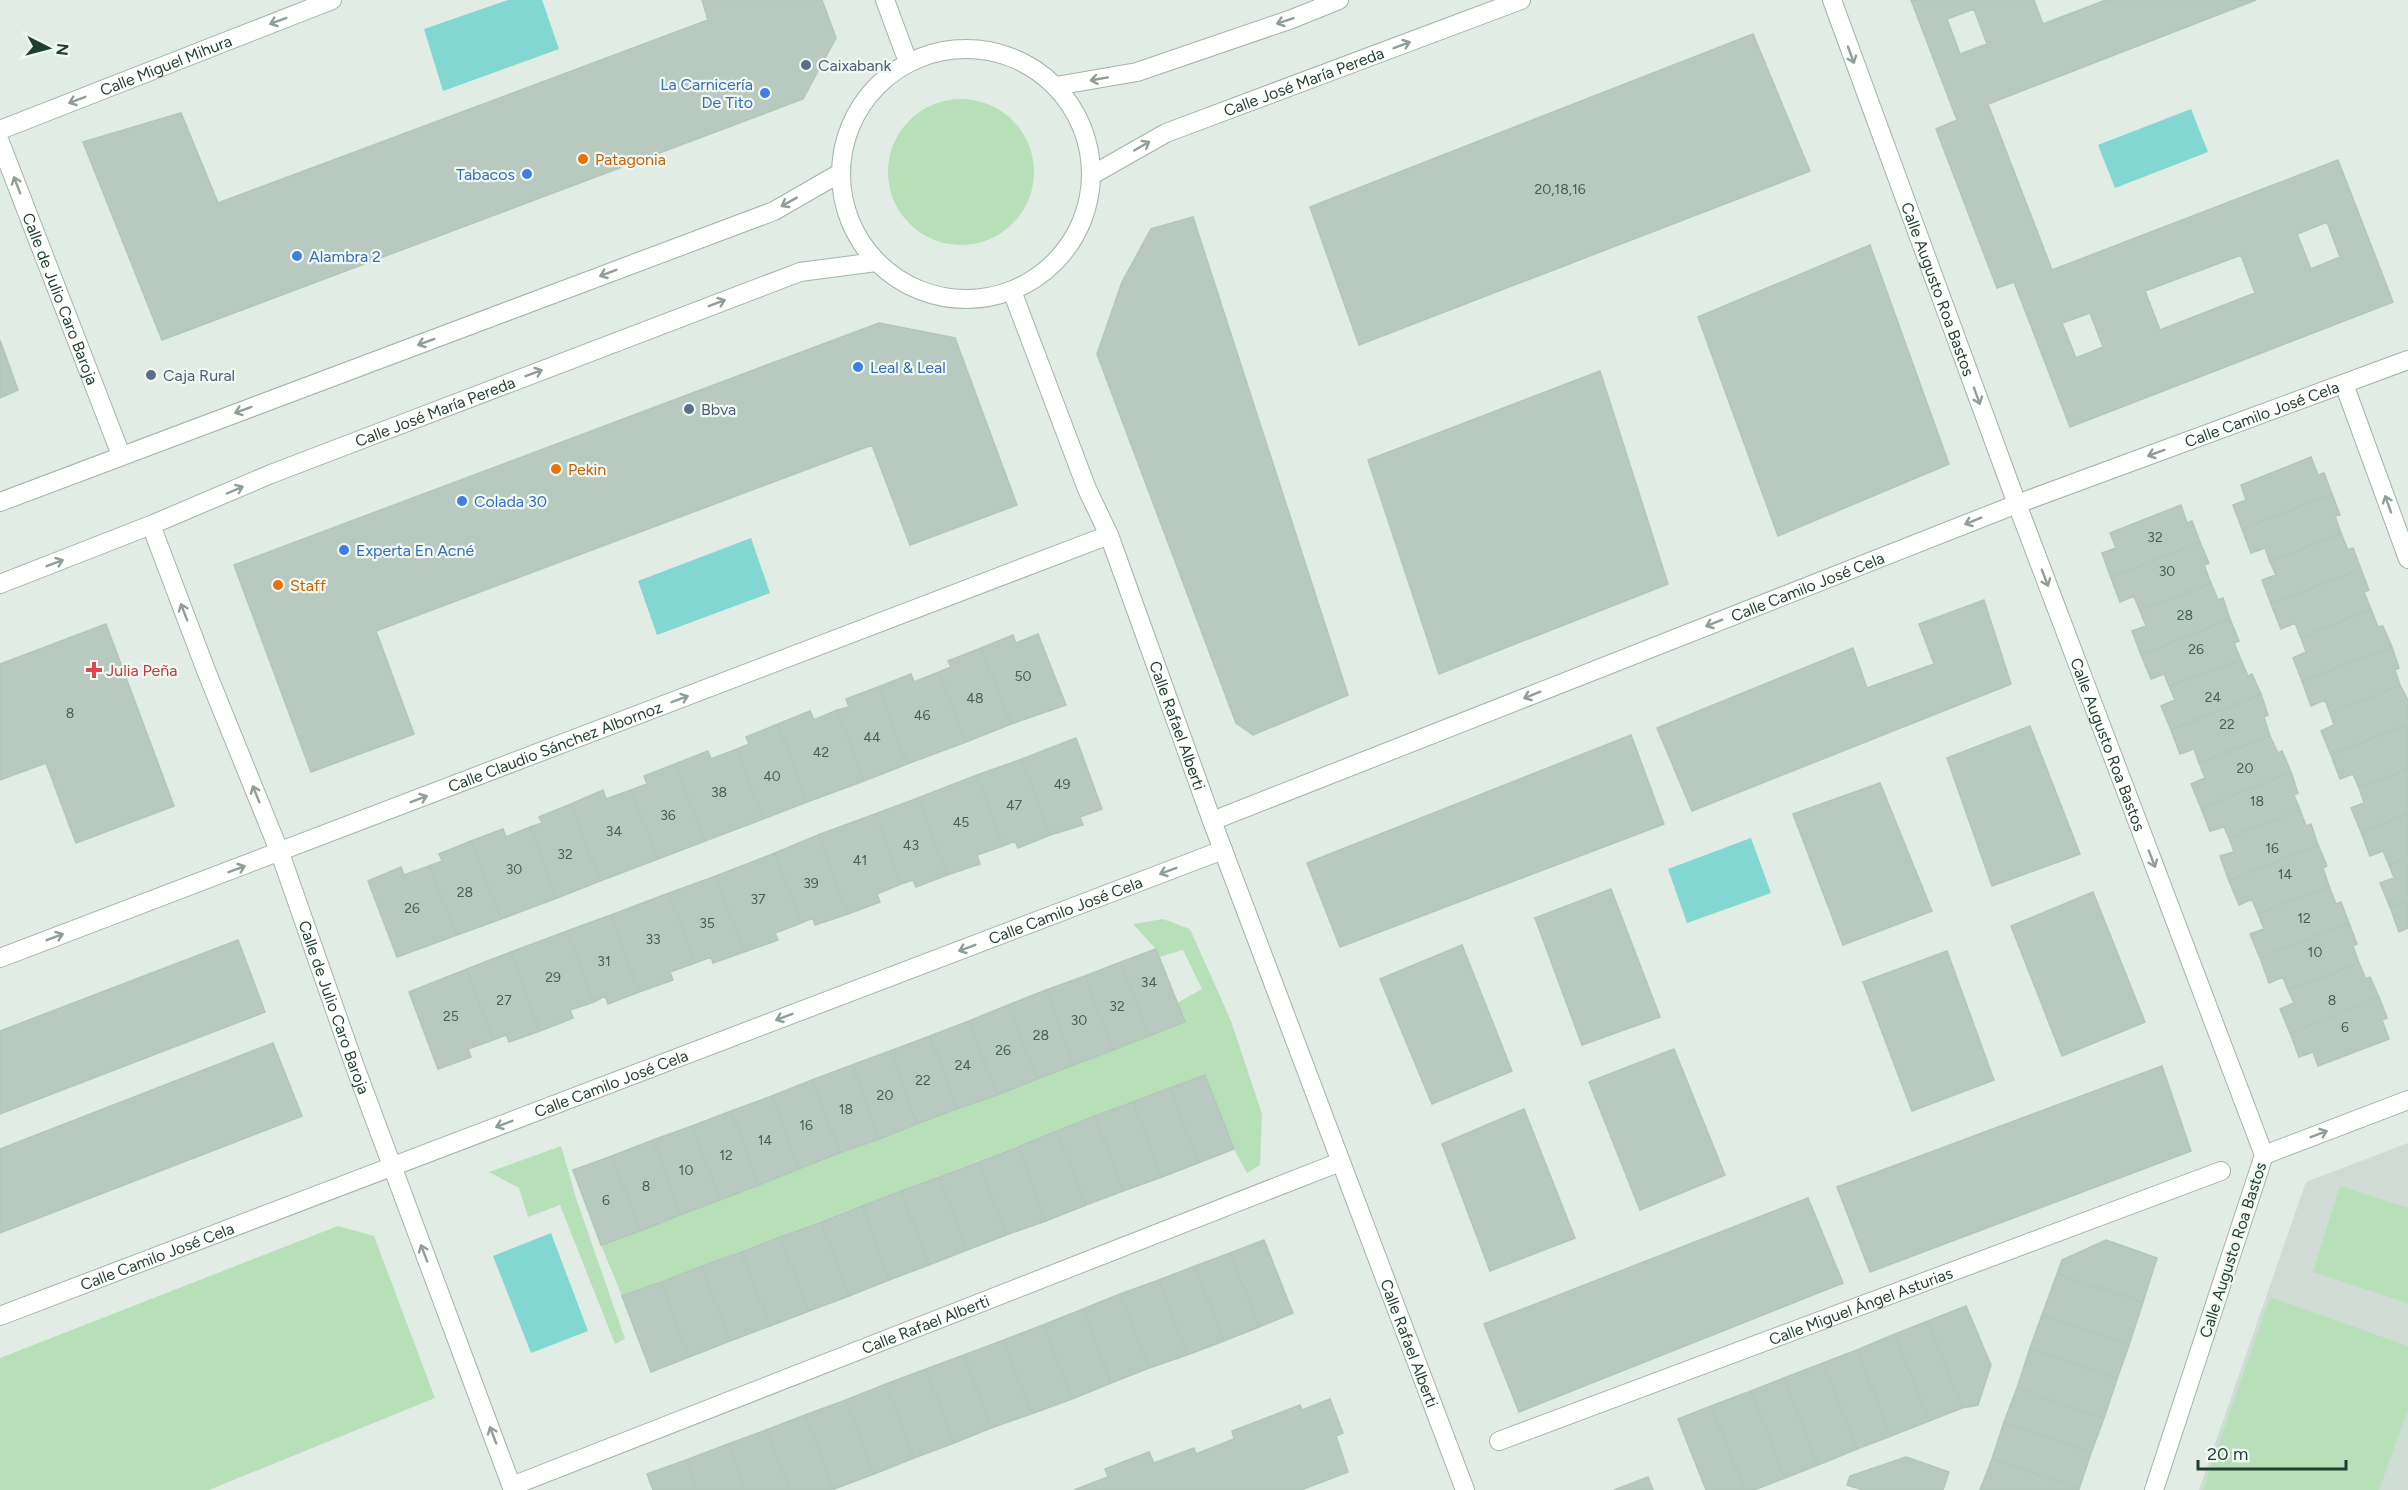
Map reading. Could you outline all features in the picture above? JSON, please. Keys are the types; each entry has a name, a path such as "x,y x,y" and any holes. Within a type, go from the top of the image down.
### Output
{"street":[{"name":"Calle Miguel Mihura","path":"0,130 332,0"},
{"path":"885,0 908,62"},
{"path":"1056,86 1137,72 1339,0"},
{"name":"Calle José María Pereda","path":"1092,175 1166,133 1521,0"},
{"name":"Calle Augusto Roa Bastos","path":"1832,0 2017,504 2264,1155 2154,1490"},
{"path":"945,50 985,50 1024,62 1056,86 1075,112 1088,142 1092,175 1086,212 1069,245 1045,273 1012,291 976,300 939,298 905,285 876,262 856,236 844,206 840,173 845,140 859,109 880,82 908,62 945,50"},
{"name":"Calle de Julio Caro Baroja","path":"0,142 121,455"},
{"path":"0,502 774,211 840,173"},
{"name":"Calle José María Pereda","path":"0,584 151,525 271,474 800,272 876,262"},
{"name":"Calle Rafael Alberti","path":"1012,291 1087,489 1109,535 1212,821 1465,1490"},
{"name":"Calle Camilo José Cela","path":"1212,821 2017,504 2408,360"},
{"path":"2344,384 2408,558"},
{"name":"Calle de Julio Caro Baroja","path":"151,525 207,673 280,853 354,1064 512,1488"},
{"name":"Calle Claudio Sánchez Albornoz","path":"0,958 1109,535"},
{"name":"Calle Camilo José Cela","path":"0,1316 1223,850"},
{"path":"2264,1155 2408,1100"},
{"name":"Calle Rafael Alberti","path":"512,1488 1340,1162"},
{"name":"Calle Miguel Ángel Asturias","path":"1499,1441 2221,1171"}],"shaded area":[{"path":"2408,1143 2408,1490 2199,1490 2306,1182"}],"green space":[{"path":"961,99 989,104 1013,120 1029,144 1034,172 1029,200 1013,224 989,240 961,245 933,240 909,224 893,200 888,172 893,144 909,120 933,104"},
{"path":"1163,919 1190,929 1231,1021 1262,1114 1260,1165 1247,1173 1234,1149 1205,1075 622,1296 601,1245 1185,1023 1177,1003 1202,989 1183,950 1159,957 1156,949 1133,924"},
{"path":"561,1146 576,1198 625,1339 615,1344 560,1205 528,1217 519,1188 489,1172"},
{"path":"2340,1186 2408,1208 2408,1303 2313,1272"},
{"path":"338,1226 374,1236 435,1398 209,1490 0,1490 0,1358"},
{"path":"2270,1297 2408,1346 2408,1409 2379,1490 2203,1490"}],"water":[{"path":"508,0 542,0 559,49 443,91 424,29"},
{"path":"2191,109 2208,152 2115,188 2098,145"},
{"path":"751,538 770,593 657,635 638,581"},
{"path":"1751,838 1771,893 1687,923 1668,869"},
{"path":"551,1233 588,1331 531,1353 493,1256"}],"building":[{"path":"702,0 822,0 836,38 803,99 162,340 83,142 181,113 218,203 708,20"},
{"path":"1911,0 2034,0 2043,24 2106,0 2256,0 1988,104 2052,270 2338,160 2393,302 2070,427 2014,282 1997,288 1936,129 1957,120","holes":["1974,9 1987,44 1960,54 1947,19","2327,222 2340,257 2311,269 2297,234","2241,255 2255,293 2160,330 2145,291","2090,313 2103,347 2076,358 2062,323"]},
{"path":"1753,34 1810,171 1359,345 1310,207"},
{"path":"1193,217 1348,695 1253,735 1236,723 1097,354 1122,282 1151,229"},
{"path":"1870,245 1949,464 1778,536 1698,317"},
{"path":"879,323 955,338 1017,505 910,545 872,445 376,631 414,734 311,772 234,565"},
{"path":"0,340 18,390 0,398"},
{"path":"1600,371 1668,584 1439,674 1368,460"},
{"path":"2311,457 2318,475 2324,473 2332,494 2242,529 2233,505 2246,500 2241,485"},
{"path":"2332,494 2340,515 2335,516 2341,533 2270,562 2265,548 2251,553 2242,529"},
{"path":"2181,505 2187,523 2192,521 2200,542 2111,578 2102,553 2116,548 2110,533"},
{"path":"2341,533 2348,550 2353,548 2361,569 2271,604 2262,580 2276,575 2270,562"},
{"path":"2200,542 2209,563 2204,565 2211,583 2140,611 2134,596 2120,602 2111,578"},
{"path":"2361,569 2369,590 2364,592 2371,609 2301,638 2295,623 2281,629 2271,604"},
{"path":"2211,583 2218,600 2223,598 2230,619 2141,655 2132,631 2146,626 2140,611"},
{"path":"1984,600 2011,684 1692,811 1657,728 1853,648 1867,688 1934,664 1919,624"},
{"path":"2371,609 2378,627 2383,626 2392,647 2302,681 2293,658 2306,652 2301,638"},
{"path":"2230,619 2239,641 2234,643 2241,660 2169,686 2164,674 2151,679 2141,655"},
{"path":"106,624 174,806 76,843 46,763 0,780 0,664"},
{"path":"1038,634 1066,705 1011,724 981,648 1013,635 1016,643"},
{"path":"2392,647 2399,668 2395,670 2400,685 2330,713 2325,700 2311,706 2302,681"},
{"path":"981,648 1011,724 966,742 939,672 951,667 948,661"},
{"path":"2241,660 2248,676 2252,674 2261,694 2171,730 2161,706 2175,700 2169,686"},
{"path":"939,672 966,742 907,764 878,687 911,674 914,682"},
{"path":"2400,685 2408,700 2408,724 2331,755 2321,731 2334,725 2330,713"},
{"path":"878,687 907,764 864,781 837,710 849,707 846,699"},
{"path":"2261,694 2268,715 2264,717 2270,736 2199,763 2194,749 2180,754 2171,730"},
{"path":"837,710 864,781 807,802 778,724 810,711 814,720"},
{"path":"778,724 807,802 763,819 737,749 749,744 746,737"},
{"path":"2408,724 2408,769 2359,788 2353,774 2340,779 2331,755"},
{"path":"2030,726 2080,854 1992,886 1947,758"},
{"path":"1631,735 1664,824 1340,947 1307,863"},
{"path":"2270,736 2278,753 2282,751 2291,772 2201,808 2191,784 2205,778 2199,763"},
{"path":"1076,738 1102,809 1080,817 1083,825 1050,835 1022,759"},
{"path":"737,749 763,819 705,841 675,764 708,751 711,759"},
{"path":"1022,759 1050,835 1018,848 1015,841 1003,846 977,775"},
{"path":"675,764 705,841 658,859 631,790 647,784 644,776"},
{"path":"2408,769 2408,814 2361,832 2351,808 2364,803 2359,788"},
{"path":"2291,772 2298,793 2294,795 2300,810 2229,838 2224,827 2210,831 2201,808"},
{"path":"977,775 1003,846 977,855 980,864 947,875 918,798"},
{"path":"1880,783 1932,911 1843,945 1793,814"},
{"path":"603,790 606,799 631,790 658,859 600,881 571,804"},
{"path":"918,798 947,875 916,887 913,880 901,884 875,814"},
{"path":"571,804 600,881 557,898 530,827 542,823 539,817"},
{"path":"2300,810 2306,826 2311,824 2318,845 2229,881 2220,856 2234,852 2229,838"},
{"path":"875,814 901,884 877,894 880,902 848,914 818,835"},
{"path":"2408,814 2408,857 2389,865 2383,851 2370,856 2361,832"},
{"path":"530,827 557,898 501,919 471,841 503,829 506,837"},
{"path":"818,835 848,914 815,925 813,918 801,923 775,853"},
{"path":"471,841 501,919 457,935 429,866 442,861 439,854"},
{"path":"2318,845 2327,866 2323,868 2329,886 2258,914 2252,899 2239,905 2229,881"},
{"path":"775,853 801,923 775,933 778,940 744,952 716,876"},
{"path":"2408,857 2408,900 2390,907 2380,883 2394,878 2389,865"},
{"path":"429,866 457,935 397,957 368,881 401,867 404,875"},
{"path":"716,876 744,952 713,963 711,957 695,963 669,893"},
{"path":"2329,886 2336,904 2341,902 2349,923 2260,958 2250,934 2264,929 2258,914"},
{"path":"1611,889 1660,1017 1582,1045 1535,918"},
{"path":"2093,892 2145,1022 2062,1056 2011,926"},
{"path":"669,893 695,963 670,972 673,980 639,992 611,915"},
{"path":"2408,900 2408,928 2399,932 2390,907"},
{"path":"611,915 639,992 608,1004 605,996 594,1002 567,931"},
{"path":"2349,923 2357,944 2353,946 2359,963 2288,990 2283,977 2269,983 2260,958"},
{"path":"567,931 594,1002 570,1010 573,1018 540,1031 511,952"},
{"path":"238,940 265,1012 0,1114 0,1031"},
{"path":"1462,945 1512,1071 1432,1104 1380,979"},
{"path":"1156,949 1185,1022 1149,1036 1121,962"},
{"path":"1947,951 1994,1080 1912,1111 1863,982"},
{"path":"511,952 540,1031 509,1042 506,1035 493,1040 467,969"},
{"path":"1121,962 1149,1036 1113,1050 1085,976"},
{"path":"2359,963 2366,979 2370,977 2379,997 2290,1033 2280,1009 2294,1003 2288,990"},
{"path":"467,969 493,1040 468,1049 471,1057 438,1069 409,992"},
{"path":"1085,976 1113,1050 1074,1065 1046,990"},
{"path":"1046,990 1074,1065 1037,1079 1008,1005"},
{"path":"2379,997 2387,1018 2382,1020 2389,1039 2318,1066 2313,1052 2299,1057 2290,1033"},
{"path":"1008,1005 1037,1079 997,1095 969,1021"},
{"path":"969,1021 997,1095 957,1109 930,1036"},
{"path":"930,1036 957,1109 917,1124 890,1051"},
{"path":"273,1043 302,1116 0,1233 0,1149"},
{"path":"1674,1049 1725,1175 1640,1210 1589,1082"},
{"path":"890,1051 917,1124 879,1139 852,1065"},
{"path":"852,1065 879,1139 840,1153 812,1080"},
{"path":"2162,1066 2191,1151 1870,1272 1837,1187"},
{"path":"1205,1075 1234,1149 1198,1163 1170,1088"},
{"path":"812,1080 840,1153 799,1169 772,1096"},
{"path":"1170,1088 1198,1163 1162,1177 1133,1102"},
{"path":"772,1096 799,1169 759,1185 731,1111"},
{"path":"1133,1102 1162,1177 1123,1191 1095,1116"},
{"path":"1524,1109 1575,1238 1490,1271 1442,1144"},
{"path":"731,1111 759,1185 720,1200 692,1126"},
{"path":"1095,1116 1123,1191 1086,1205 1057,1131"},
{"path":"692,1126 720,1200 680,1215 653,1140"},
{"path":"1057,1131 1086,1205 1046,1221 1018,1147"},
{"path":"653,1140 680,1215 640,1231 612,1156"},
{"path":"1018,1147 1046,1221 1006,1235 979,1162"},
{"path":"612,1156 640,1231 601,1245 573,1170"},
{"path":"979,1162 1006,1235 967,1250 939,1177"},
{"path":"939,1177 967,1250 929,1265 901,1191"},
{"path":"901,1191 929,1265 889,1280 862,1206"},
{"path":"1808,1198 1843,1283 1519,1412 1484,1324"},
{"path":"862,1206 889,1280 849,1296 821,1222"},
{"path":"821,1222 849,1296 809,1311 780,1237"},
{"path":"780,1237 809,1311 770,1326 741,1252"},
{"path":"1264,1240 1293,1313 1259,1327 1230,1253"},
{"path":"2106,1240 2157,1258 2143,1302 2057,1274 2062,1260"},
{"path":"741,1252 770,1326 730,1341 702,1266"},
{"path":"1230,1253 1259,1327 1224,1341 1195,1266"},
{"path":"702,1266 730,1341 689,1357 661,1282"},
{"path":"1195,1266 1224,1341 1187,1355 1159,1280"},
{"path":"2057,1274 2143,1302 2129,1345 2042,1315"},
{"path":"1159,1280 1187,1355 1149,1368 1120,1294"},
{"path":"661,1282 689,1357 651,1372 622,1296"},
{"path":"1120,1294 1149,1368 1111,1383 1083,1309"},
{"path":"1966,1306 1991,1365 1978,1405 1962,1408 1928,1321"},
{"path":"1083,1309 1111,1383 1072,1399 1043,1325"},
{"path":"2042,1315 2129,1345 2117,1379 2030,1348"},
{"path":"1928,1321 1962,1408 1929,1421 1895,1334"},
{"path":"1043,1325 1072,1399 1031,1414 1004,1340"},
{"path":"1895,1334 1929,1421 1891,1436 1857,1350"},
{"path":"1004,1340 1031,1414 991,1428 964,1355"},
{"path":"2030,1348 2117,1379 2104,1418 2017,1388"},
{"path":"1857,1350 1891,1436 1857,1449 1823,1363"},
{"path":"964,1355 991,1428 954,1443 926,1369"},
{"path":"1823,1363 1857,1449 1818,1465 1784,1378"},
{"path":"926,1369 954,1443 914,1458 886,1384"},
{"path":"1784,1378 1818,1465 1785,1478 1751,1391"},
{"path":"886,1384 914,1458 874,1474 846,1400"},
{"path":"2017,1388 2104,1418 2091,1453 2004,1422"},
{"path":"1751,1391 1785,1478 1754,1490 1745,1490 1711,1406"},
{"path":"1330,1399 1343,1433 1336,1436 1348,1472 1301,1490 1074,1490 1108,1477 1105,1469 1149,1452 1154,1463 1194,1448 1196,1454 1234,1439 1232,1431 1300,1405 1302,1410"},
{"path":"846,1400 874,1474 834,1489 805,1415"},
{"path":"1711,1406 1745,1490 1706,1490 1678,1419"},
{"path":"805,1415 834,1489 790,1490 766,1430"},
{"path":"2004,1422 2091,1453 2079,1489 1992,1459"},
{"path":"766,1430 790,1490 745,1490 728,1444"},
{"path":"728,1444 745,1490 697,1490 686,1460"},
{"path":"1906,1457 1949,1472 1943,1490 1863,1490 1847,1485 1850,1476"},
{"path":"1992,1459 2079,1489 2079,1490 1980,1490"},
{"path":"686,1460 697,1490 653,1490 647,1474"},
{"path":"1648,1477 1653,1490 1614,1490"}],"place":[{"name":"Caixabank","path":"806,65"},
{"name":"La Carnicería De Tito","path":"765,93"},
{"name":"Patagonia","path":"583,159"},
{"name":"Tabacos","path":"527,174"},
{"name":"Alambra 2","path":"297,256"},
{"name":"Leal & Leal","path":"858,367"},
{"name":"Caja Rural","path":"151,375"},
{"name":"Bbva","path":"689,409"},
{"name":"Pekin","path":"556,469"},
{"name":"Colada 30","path":"462,501"},
{"name":"Experta En Acné","path":"344,550"},
{"name":"Staff","path":"278,585"},
{"name":"Julia Peña","path":"94,670"}]}
